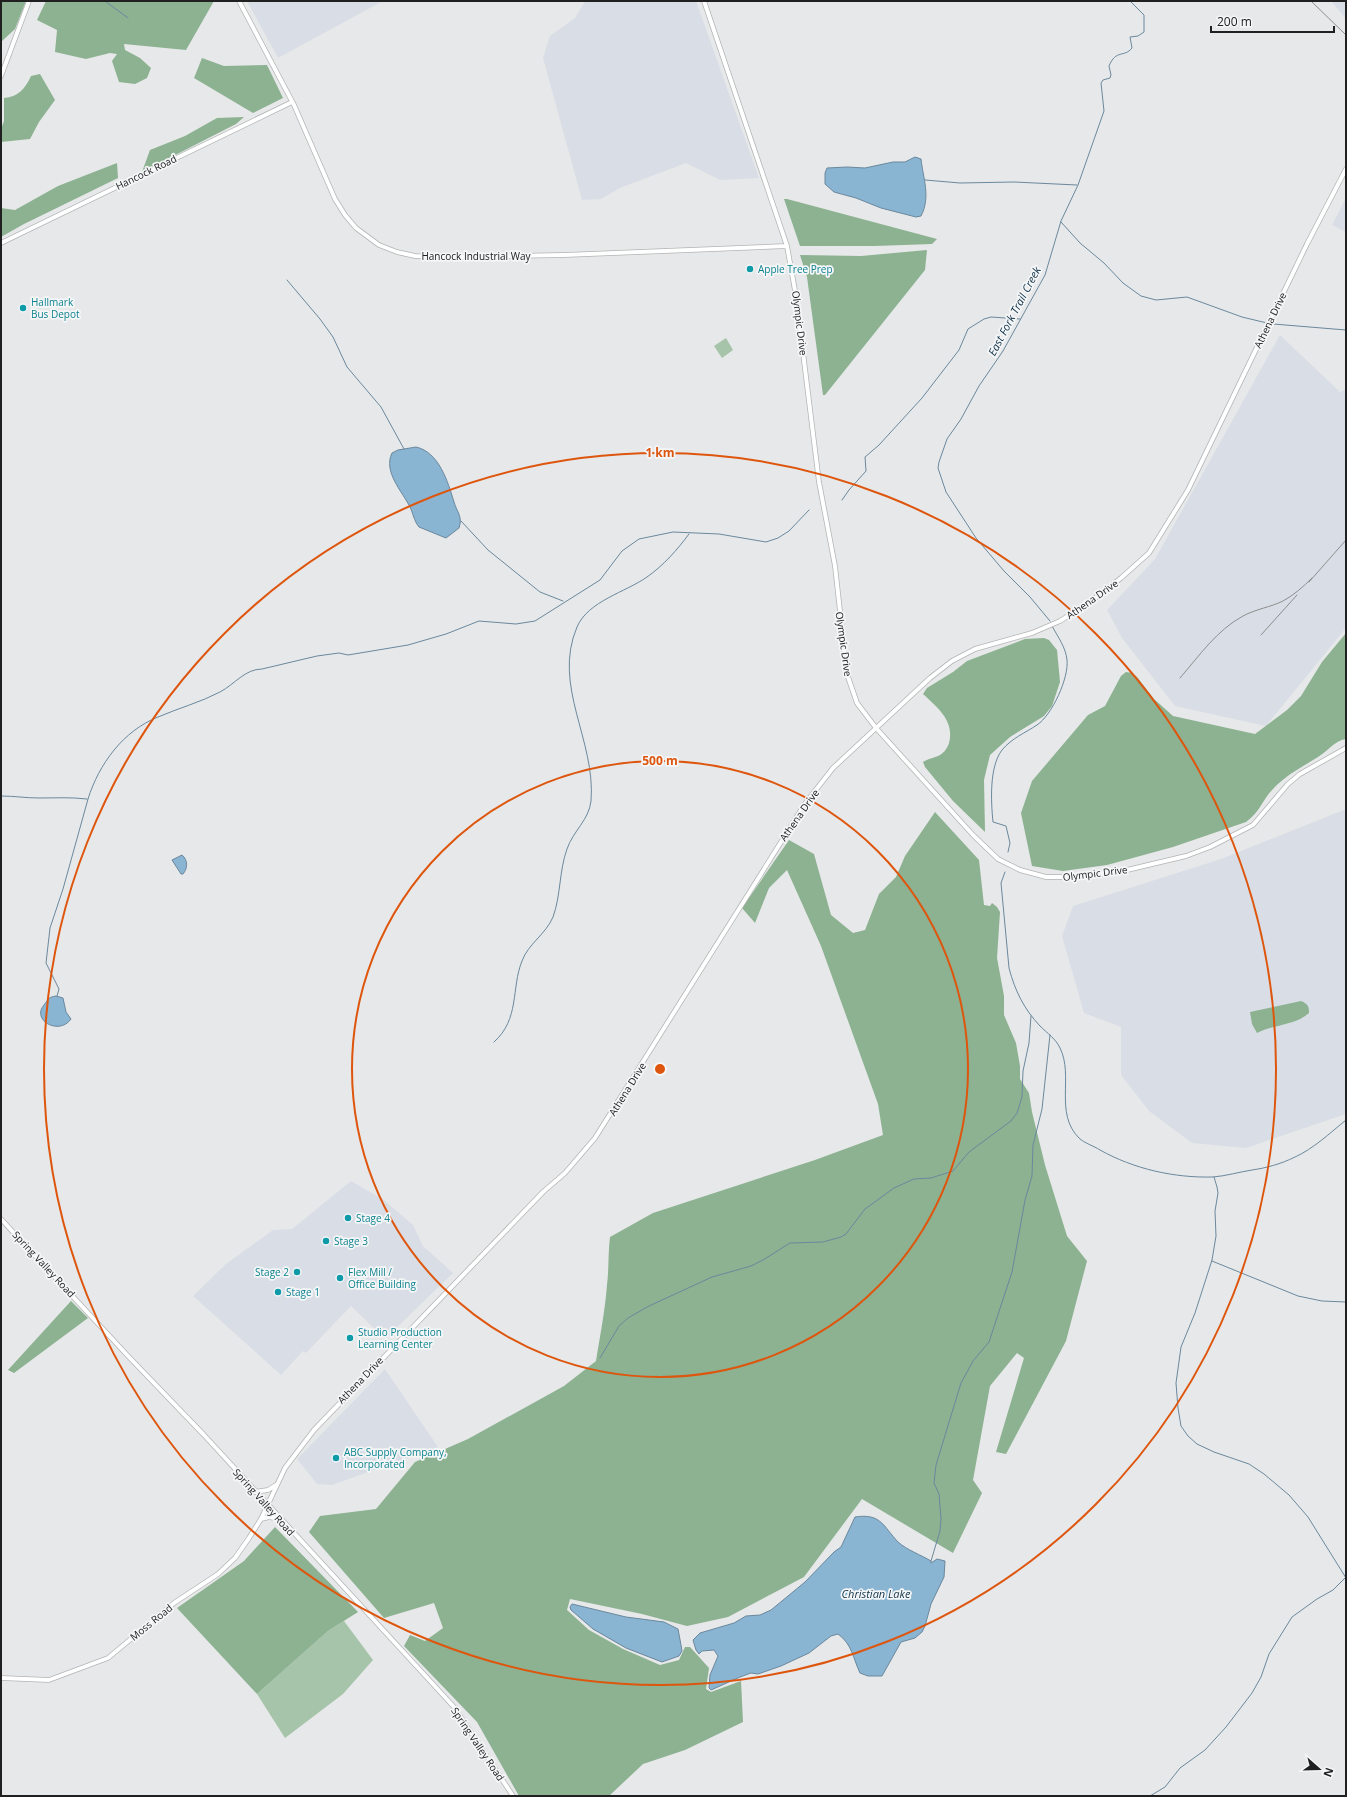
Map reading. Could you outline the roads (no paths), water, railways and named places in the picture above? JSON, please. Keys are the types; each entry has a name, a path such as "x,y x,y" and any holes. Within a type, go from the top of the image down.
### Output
{"street":[{"path":"1,76 29,1"},
{"name":"Hancock Industrial Way","path":"239,1 292,102 335,199 345,216 363,234 379,245 397,252 415,256 473,257 787,246"},
{"name":"Olympic Drive","path":"704,1 787,246 796,296 819,482 835,566 847,674 857,703 876,728 954,815 998,859 1020,870 1046,877 1078,877 1127,870 1186,856 1210,847 1253,825 1288,784 1300,774 1346,748"},
{"name":"Hancock Road","path":"1,243 292,102"},
{"name":"Athena Drive","path":"267,1505 285,1468 297,1450 340,1401 542,1192 565,1173 595,1138 804,805 833,768 930,678 952,661 975,649 1032,633 1060,621 1090,602 1121,578 1148,553 1188,490 1346,169"},
{"name":"Spring Valley Road","path":"1,1219 128,1356 204,1435 280,1520 454,1707 512,1796"},
{"path":"255,1492 268,1490 278,1483"},
{"name":"Moss Road","path":"1,1678 49,1680 108,1658 174,1603 218,1574 235,1558 261,1519 267,1505"},
{"path":"261,1519 269,1517 280,1520"}],"water":[{"path":"915,157 921,159 926,188 926,202 921,216 916,217 881,208 856,198 834,192 825,184 825,173 827,168 865,168 893,162 905,162"},
{"path":"416,447 424,450 437,461 449,486 459,515 459,528 446,538 417,525 410,507 398,488 392,474 390,460 392,453 398,450"},
{"path":"182,855 187,864 185,872 181,874 172,860"},
{"path":"56,996 63,998 66,1012 71,1019 66,1024 60,1026 48,1024 41,1016 41,1011 47,1000"},
{"name":"Christian Lake","path":"855,1517 871,1517 881,1522 898,1542 931,1561 931,1563 937,1559 945,1561 944,1577 931,1604 922,1632 915,1638 901,1642 882,1676 868,1676 860,1673 852,1652 843,1638 838,1634 831,1636 809,1653 781,1666 758,1674 751,1673 711,1690 709,1688 710,1675 718,1656 714,1650 702,1651 699,1654 693,1640 700,1633 734,1623 746,1616 760,1615 771,1610 805,1582 834,1552 841,1547"},
{"path":"572,1604 626,1617 664,1622 678,1629 682,1651 679,1656 662,1662 626,1648 593,1629 571,1610 570,1607"}],"waterway":[{"path":"105,1 128,18"},
{"name":"East Fork Trail Creek","path":"1050,621 976,538 946,492 938,468 947,439 961,419 979,386 1003,351 1045,275 1061,221 1078,185 1104,111 1101,83 1103,80 1110,78 1111,75 1109,66 1114,57 1126,53 1132,48 1130,37 1138,36 1144,32 1144,15 1130,1"},
{"path":"925,180 960,183 1014,182 1077,185"},
{"path":"1061,222 1080,243 1104,263 1123,283 1141,296 1156,300 1187,297 1242,317 1267,323"},
{"path":"287,280 333,337 347,367 381,407 404,449"},
{"path":"842,500 866,471 865,457 879,445 922,398 959,350 968,329 984,319 991,317 1020,319"},
{"path":"1273,324 1346,330"},
{"path":"57,996 59,989 46,963 50,928 63,889 88,799 99,773 114,750 123,740 145,723 213,696 250,671 317,656 339,653 348,655 408,645 446,634 479,621 516,624 535,621 600,580 622,551 639,539 673,532 719,534 766,542 778,538 789,531 809,510"},
{"path":"461,521 488,550 540,592 563,601"},
{"path":"494,1042 508,1023 514,1003 522,961 528,949 546,929 553,917 556,909 564,857 573,837 590,808 591,778 576,713 569,670 571,649 577,627 582,618 598,604 647,577 670,557 689,534"},
{"name":"East Fork Trail Creek","path":"1008,852 1010,843 1006,826 993,822 993,775 998,757 1002,750 1014,739 1043,720 1054,705 1062,686 1067,668 1067,660 1065,651 1052,626"},
{"path":"1,796 87,799"},
{"name":"East Fork Trail Creek","path":"1005,872 1001,883 1009,968 1017,992 1025,1006 1034,1020 1054,1039 1060,1048 1064,1059 1067,1117 1072,1128 1081,1140 1113,1157 1140,1167 1169,1174 1213,1177 1279,1164 1302,1154 1346,1120"},
{"path":"600,1358 619,1326 628,1318 649,1306 712,1277 751,1266 790,1243 823,1242 841,1237 846,1234 865,1209 894,1188 914,1179 931,1178 953,1171 969,1152 1011,1121 1017,1113 1022,1097 1023,1071 1029,1043 1031,1016"},
{"path":"931,1561 940,1531 941,1519 939,1494 934,1483 936,1465 961,1383 973,1361 989,1342 1012,1272 1025,1200 1032,1176 1033,1145 1042,1109 1050,1035"},
{"name":"East Fork Trail Creek","path":"1214,1177 1218,1193 1215,1211 1216,1236 1212,1260 1195,1313 1181,1347 1176,1383 1181,1426 1188,1436 1197,1444 1214,1452 1249,1464 1264,1474 1289,1495 1308,1517 1346,1578"},
{"path":"1212,1261 1298,1296 1322,1301 1346,1302"},
{"path":"1150,1796 1165,1787 1180,1768 1205,1750 1226,1727 1252,1693 1261,1677 1269,1654 1292,1617 1317,1599 1333,1590 1345,1578"}],"railway":[{"path":"1311,1 1346,35"},
{"path":"1309,582 1346,540"},
{"path":"1180,678 1225,628 1243,616 1283,601 1298,591 1312,578"},
{"path":"1261,635 1297,595"}],"place":[{"name":"Apple Tree Prep","path":"750,269"},
{"name":"Hallmark Bus Depot","path":"23,308"},
{"name":"Stage 4","path":"348,1218"},
{"name":"Stage 3","path":"326,1241"},
{"name":"Stage 2","path":"297,1272"},
{"name":"Flex Mill / Office Building","path":"340,1278"},
{"name":"Stage 1","path":"278,1292"},
{"name":"Studio Production Learning Center","path":"350,1338"},
{"name":"ABC Supply Company, Incorporated","path":"336,1458"}]}
